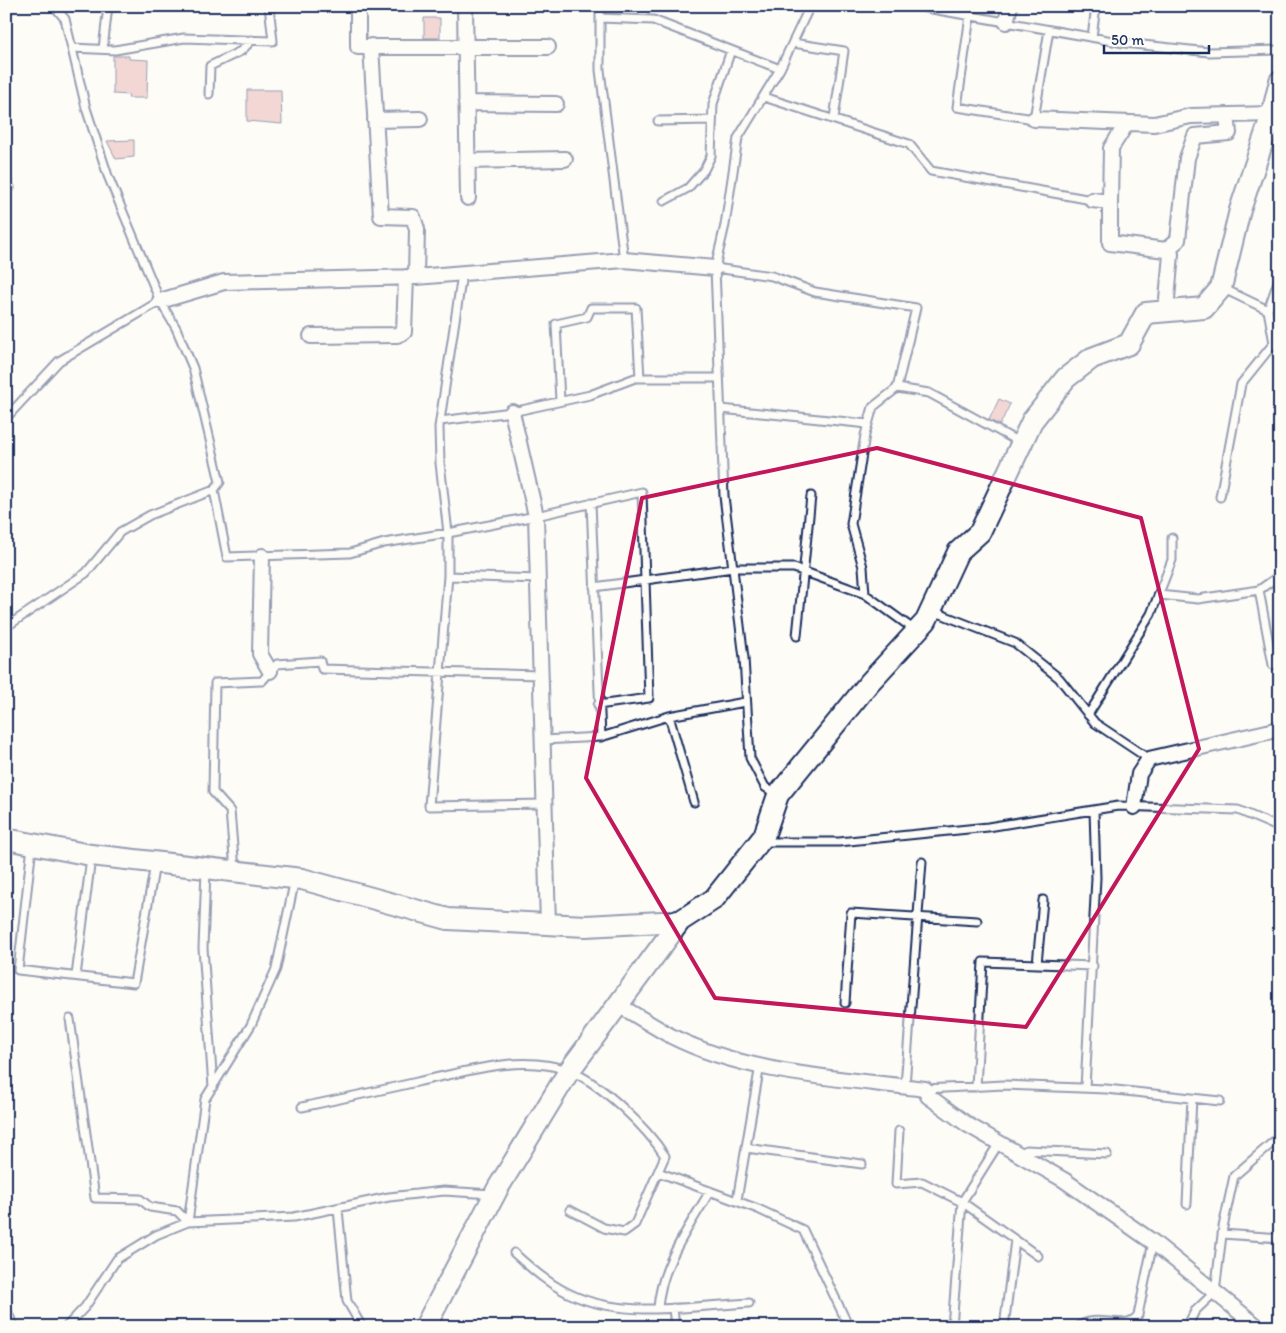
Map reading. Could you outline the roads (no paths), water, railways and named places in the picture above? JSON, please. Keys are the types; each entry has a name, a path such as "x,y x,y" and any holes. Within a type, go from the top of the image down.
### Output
{"street":[{"path":"358,6 358,47 548,47"},
{"path":"466,6 468,198"},
{"path":"1006,22 1010,6"},
{"path":"311,336 398,335 404,332 417,229 413,217 382,216 371,46"},
{"path":"426,1327 494,1195 569,1071 680,922 714,899 760,842 764,836 778,795 868,683 926,621 958,552 980,532 1032,421 1066,378 1092,358 1129,344 1146,313 1204,308 1222,288 1240,210 1272,114 1280,81"},
{"path":"466,103 556,104"},
{"path":"1034,120 1154,124 1191,116 1272,114"},
{"path":"1166,250 1178,240 1187,158 1195,136 1229,133 1227,115"},
{"path":"375,120 420,119"},
{"path":"1128,123 1111,148 1110,243 1166,250 1172,254 1166,310"},
{"path":"467,161 565,159"},
{"path":"1092,200 1110,202"},
{"path":"160,301 224,282 411,277 624,260 715,268"},
{"path":"512,412 536,516 548,924"},
{"path":"262,556 260,654 270,671"},
{"path":"1134,807 1139,774 1149,760 1280,729"},
{"path":"6,839 92,856 295,878 448,919 586,926 680,922"},
{"path":"618,1004 672,1036 722,1056 793,1073 925,1089 928,1096 968,1126 1064,1180 1153,1242 1252,1324"}],"lane":[{"path":"6,627 86,573 120,532 150,515 214,490 220,482 193,368 176,328 160,301 108,176 86,108 65,19 54,6"},
{"path":"103,49 108,6"},
{"path":"72,48 103,49 148,46 184,38 274,41 269,6"},
{"path":"600,6 600,70 624,260"},
{"path":"778,795 765,787 750,758 745,702 744,658 724,496 715,268 725,225 738,138 780,69 810,6"},
{"path":"915,6 1124,43 1209,52 1280,50"},
{"path":"1092,38 1096,6"},
{"path":"970,16 957,107 1034,120 1049,30"},
{"path":"600,18 653,20 780,69"},
{"path":"209,94 210,66 240,51 252,40"},
{"path":"793,43 844,51 834,118"},
{"path":"664,201 688,188 704,170 710,156 713,104 731,50"},
{"path":"764,97 834,118 909,144 931,171 1092,200"},
{"path":"658,121 712,120"},
{"path":"6,177 10,188"},
{"path":"715,268 772,276 815,292 916,308 897,388 873,407 868,424 851,524 863,567 865,594"},
{"path":"462,274 440,421 440,463 448,533 448,576 429,806 545,804"},
{"path":"1220,497 1241,384 1277,346 1268,310 1279,279"},
{"path":"1222,288 1268,310"},
{"path":"6,418 59,361 160,301"},
{"path":"560,401 556,324 587,317 591,308 636,308 640,378"},
{"path":"440,421 512,412 590,395 635,378 719,378"},
{"path":"897,388 929,392 1022,443"},
{"path":"720,409 868,424"},
{"path":"214,490 227,557 350,553 384,543 536,516 642,492 649,698 598,705"},
{"path":"797,636 811,496"},
{"path":"591,503 598,705 601,738"},
{"path":"1088,715 1126,657 1151,614 1172,560 1172,538"},
{"path":"594,587 733,568 794,568 865,594 916,631"},
{"path":"1159,595 1198,599 1259,590 1280,575"},
{"path":"448,576 538,579"},
{"path":"1259,590 1273,665"},
{"path":"931,610 1015,644 1059,678 1096,724 1149,760"},
{"path":"235,870 230,810 213,792 216,682 262,680 277,664 320,661 322,669 541,675"},
{"path":"543,740 601,738 669,716 745,702"},
{"path":"669,716 694,802"},
{"path":"760,842 839,842 988,827 1094,810 1134,807 1238,810 1280,828"},
{"path":"1085,1088 1093,966 1096,878 1094,810"},
{"path":"33,845 18,970 134,983 155,863"},
{"path":"76,976 92,856"},
{"path":"905,1086 922,862"},
{"path":"206,868 203,948 213,1087"},
{"path":"188,1222 206,1100 251,1026 276,970 295,878"},
{"path":"1038,964 1043,900"},
{"path":"845,1002 850,913 977,921"},
{"path":"976,1087 983,962 1093,966"},
{"path":"70,1019 95,1198 140,1199 150,1207 177,1211 188,1222"},
{"path":"302,1107 483,1068 531,1063 569,1071 589,1080 654,1139 665,1156 635,1224 624,1232 604,1228 570,1210"},
{"path":"737,1200 760,1065"},
{"path":"925,1089 1004,1085 1085,1088 1220,1101"},
{"path":"1186,1204 1192,1098"},
{"path":"899,1131 896,1184 922,1182 962,1202 1038,1256"},
{"path":"1187,1327 1195,1311 1214,1292 1222,1234 1234,1176 1280,1136"},
{"path":"952,1327 962,1202 999,1143"},
{"path":"746,1148 862,1164"},
{"path":"1021,1156 1026,1150 1107,1154"},
{"path":"658,1172 737,1200 803,1230 849,1327"},
{"path":"66,1327 86,1307 117,1259 156,1235 188,1222 294,1217 389,1197 444,1191 494,1195"},
{"path":"658,1308 659,1287 667,1266 710,1191"},
{"path":"338,1209 346,1301 362,1327"},
{"path":"1222,1234 1280,1238"},
{"path":"1004,1327 1015,1240"},
{"path":"1078,1327 1089,1320 1122,1325 1134,1322 1138,1315 1153,1242"},
{"path":"514,1253 542,1278 577,1297 620,1307 673,1308 749,1304"},
{"path":"673,1308 675,1327"},
{"path":"6,1309 14,1327"}]}
